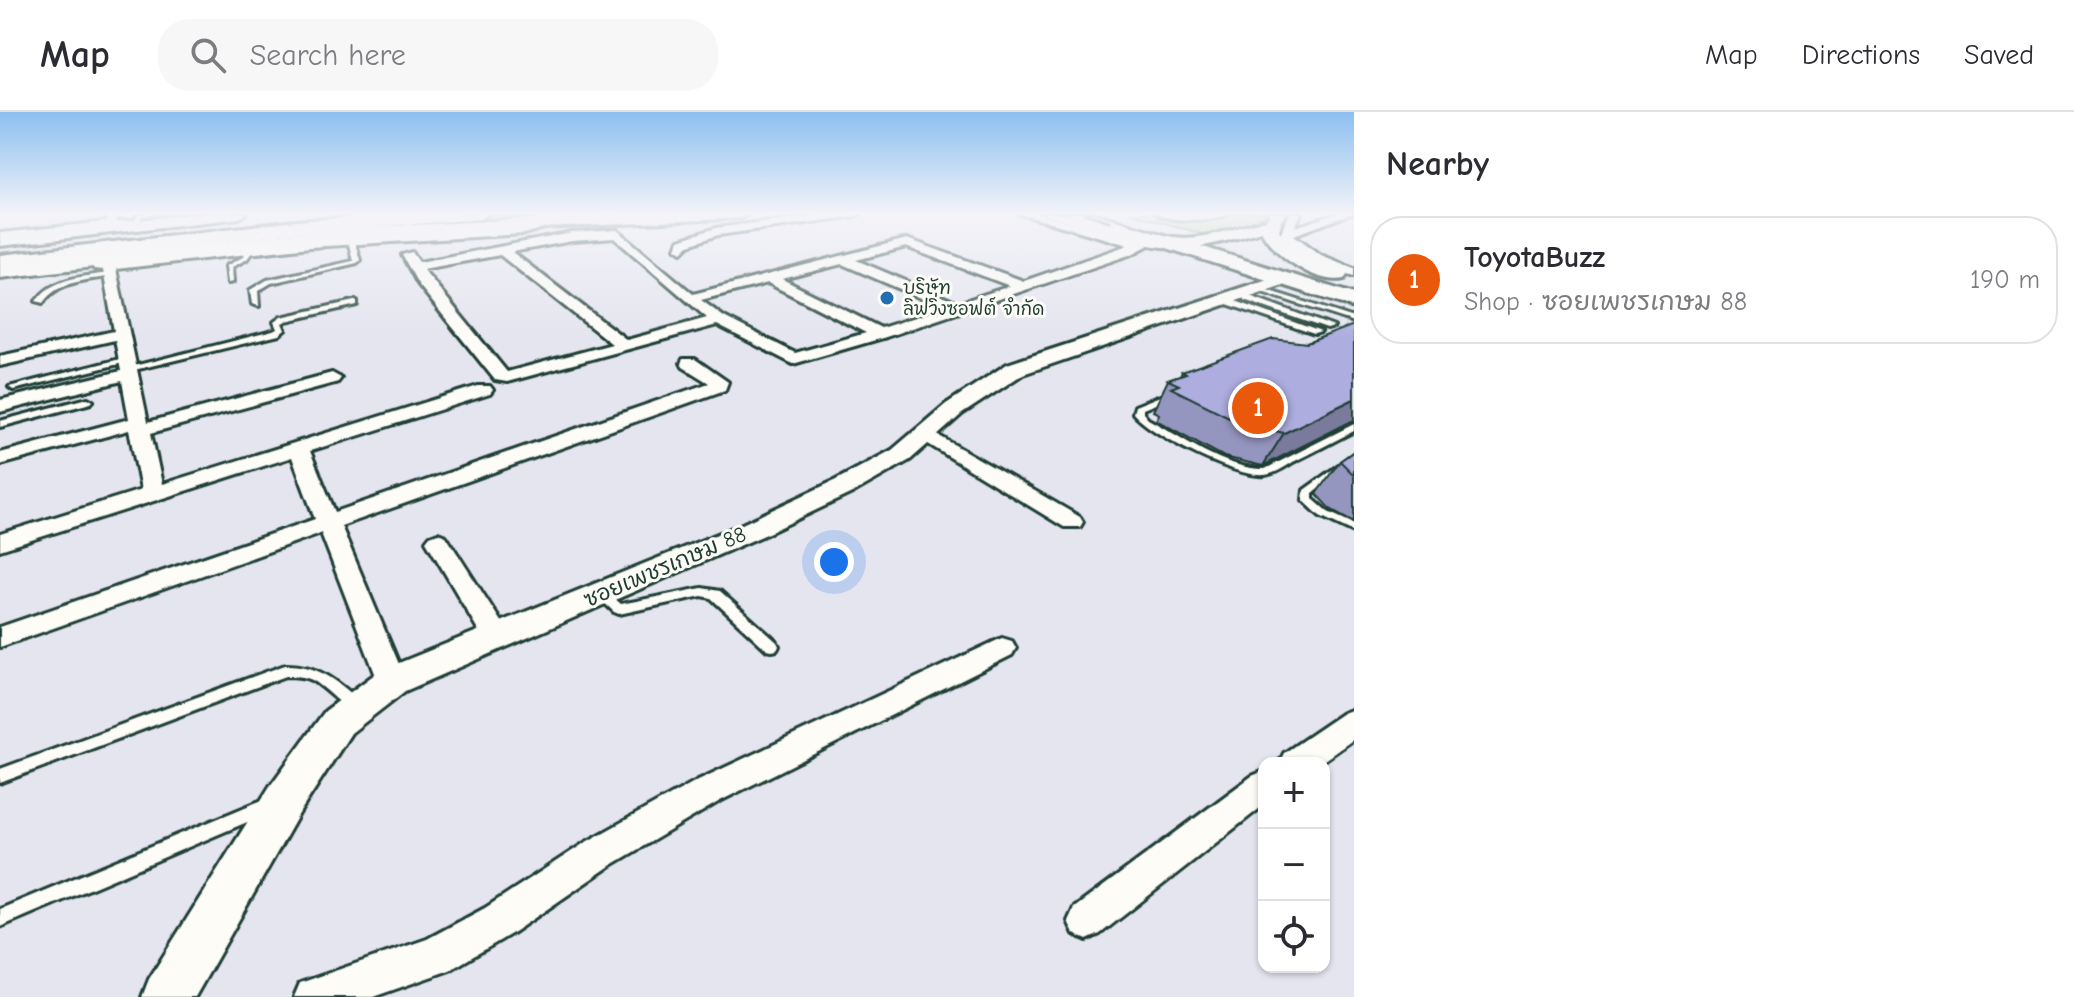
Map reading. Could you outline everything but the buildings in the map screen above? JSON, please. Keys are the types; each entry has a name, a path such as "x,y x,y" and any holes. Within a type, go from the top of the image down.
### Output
{"highway":[{"path":"0,261 58,254"}],"main road":[{"path":"0,272 106,271 197,254"},
{"path":"1224,254 1354,284"},
{"path":"1232,254 1279,295 1323,291 1353,311"},
{"path":"1294,254 1354,284"}],"street":[{"path":"153,495 138,426 130,367 106,271 207,254"},
{"path":"409,254 414,267 501,376 515,376 719,320"},
{"path":"414,267 485,254"},
{"path":"507,254 625,346"},
{"path":"640,254 719,320 782,356 805,358 1118,254"},
{"path":"690,299 861,254"},
{"path":"938,254 1024,286"},
{"path":"1312,254 1354,272"},
{"path":"1335,266 1354,258"},
{"path":"842,259 957,308"},
{"path":"769,278 880,334"},
{"name":"ซอยเพชรเกษม 88","path":"167,997 285,799 338,722 392,681 601,594 845,486 901,455 954,409 1015,369 1279,295"},
{"path":"0,361 122,334"},
{"path":"0,637 719,386 719,382 689,363"},
{"path":"0,406 130,367"},
{"path":"0,459 332,378"},
{"path":"0,542 484,390"},
{"path":"927,435 1072,522"},
{"path":"299,450 392,681"},
{"path":"438,541 497,638"},
{"path":"314,997 436,956 498,921 598,854 708,791 1002,648"},
{"path":"1306,757 1348,734"},
{"path":"1087,921 1258,791"}],"lane":[{"path":"230,282 229,266 247,254"},
{"path":"256,304 254,290 269,281 355,262 355,254"},
{"path":"40,301 48,288 106,271"},
{"path":"1261,313 1279,295"},
{"path":"1279,295 1330,327"},
{"path":"1247,298 1279,295 1353,311"},
{"path":"1230,302 1317,332"},
{"path":"13,387 130,367 276,333 281,330 280,320 354,303"},
{"path":"1182,391 1138,408 1138,413 1145,421 1237,469 1255,474 1267,472 1354,427"},
{"path":"0,424 88,401"},
{"path":"1354,457 1308,492 1308,500 1324,514 1354,528"},
{"path":"601,594 619,609 702,592 715,594 772,646"},
{"path":"0,776 285,671 302,669 324,678 357,707"},
{"path":"0,918 285,799"}],"green space":[{"path":"102,254 133,254 0,265"}],"place":[{"name":"บริษัท ลิฟวิ่งซอฟต์ จำกัด","path":"887,298"},
{"name":"ToyotaBuzz","path":"1258,408"}]}
